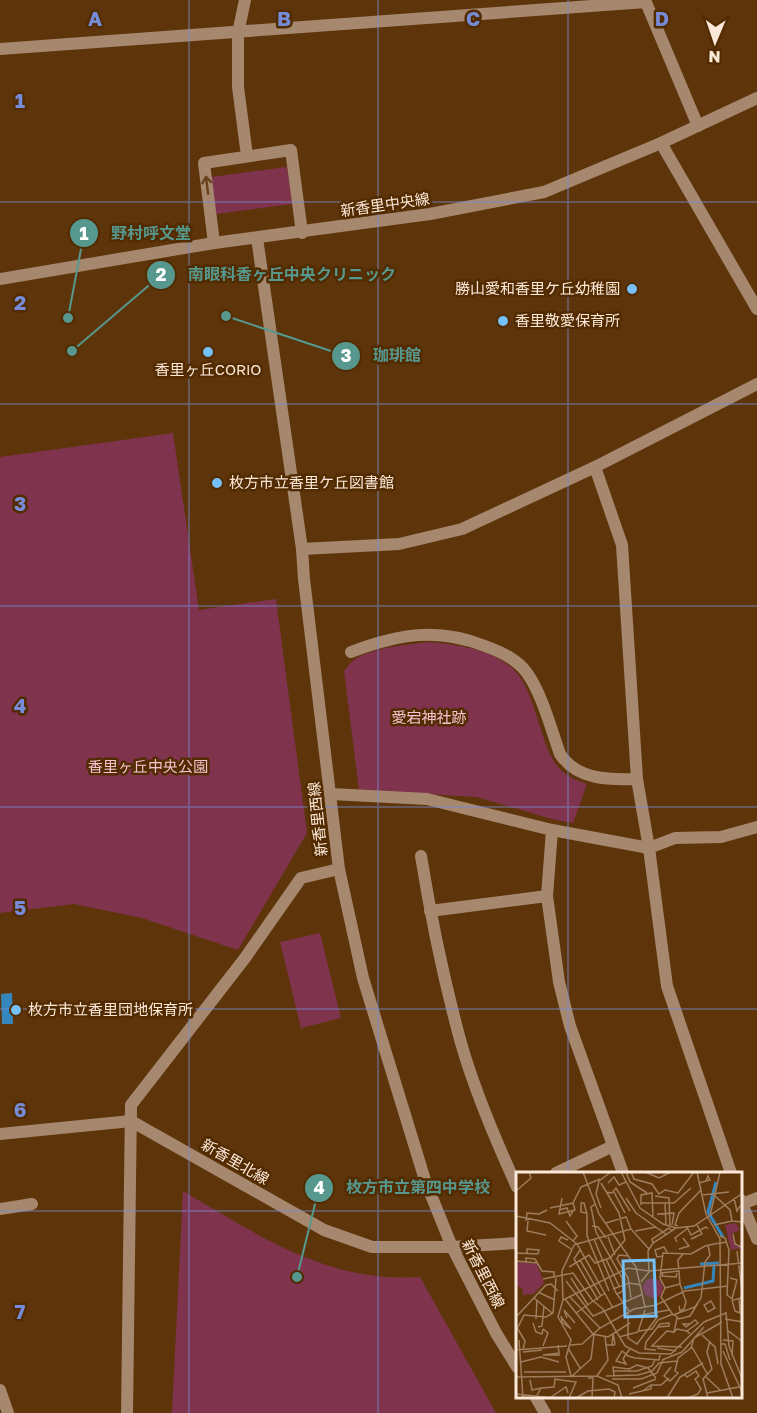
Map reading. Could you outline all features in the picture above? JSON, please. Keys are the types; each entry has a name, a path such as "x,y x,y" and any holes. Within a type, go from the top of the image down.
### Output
{"street":[{"path":"245,0 238,33 238,87 247,156"},
{"path":"0,49 646,1 698,126"},
{"name":"新香里中央線","path":"0,279 214,243 430,214 544,192 661,143 757,98"},
{"path":"661,143 757,309"},
{"path":"214,243 204,163 291,150 302,232"},
{"name":"新香里西線","path":"257,238 302,549 339,869 369,1000 425,1180 452,1247 496,1333 516,1365"},
{"path":"302,549 399,544 462,529 595,467 757,384"},
{"path":"595,467 622,545 637,779 649,848 667,986 731,1172"},
{"path":"351,652 398,636 430,634 464,637 496,650 518,662 528,675 560,754 567,764 577,772 592,777 637,779"},
{"path":"331,794 426,799 552,830 649,848 675,838 721,837 757,827"},
{"path":"552,830 547,896 560,982 570,1026 623,1172"},
{"path":"421,856 430,910 461,1044 493,1134 516,1185"},
{"path":"127,1413 131,1105 245,958 301,878 339,869"},
{"path":"430,910 547,896"},
{"path":"0,1134 131,1121"},
{"name":"新香里北線","path":"131,1121 324,1230 372,1247 452,1247 516,1243"},
{"path":"558,1172 613,1146"},
{"path":"742,1203 757,1198"},
{"path":"0,1209 32,1204"},
{"path":"742,1205 757,1239"},
{"path":"0,1390 8,1413"},
{"path":"536,1398 545,1413"}],"green space":[{"path":"287,167 292,204 216,214 211,177"},
{"name":"香里ヶ丘中央公園","path":"173,433 199,610 276,599 307,833 238,950 142,918 74,904 0,913 0,457"},
{"name":"愛宕神社跡","path":"430,642 484,652 512,668 521,678 554,762 568,776 587,784 573,823 477,797 359,790 344,671 353,661 370,652"},
{"path":"320,933 341,1018 301,1028 280,942"},
{"path":"183,1191 267,1240 324,1264 386,1277 420,1277 496,1413 172,1413"}],"water":[{"path":"12,993 13,1024 2,1024 1,994"}],"place":[{"name":"勝山愛和香里ケ丘幼稚園","path":"632,289"},
{"name":"珈琲館","path":"226,316"},
{"name":"野村呼文堂","path":"68,318"},
{"name":"香里敬愛保育所","path":"503,321"},
{"name":"南眼科香ヶ丘中央クリニック","path":"72,351"},
{"name":"香里ヶ丘CORiO","path":"208,352"},
{"name":"枚方市立香里ケ丘図書館","path":"217,483"},
{"name":"枚方市立香里団地保育所","path":"16,1010"},
{"name":"枚方市立第四中学校","path":"297,1277"}]}
